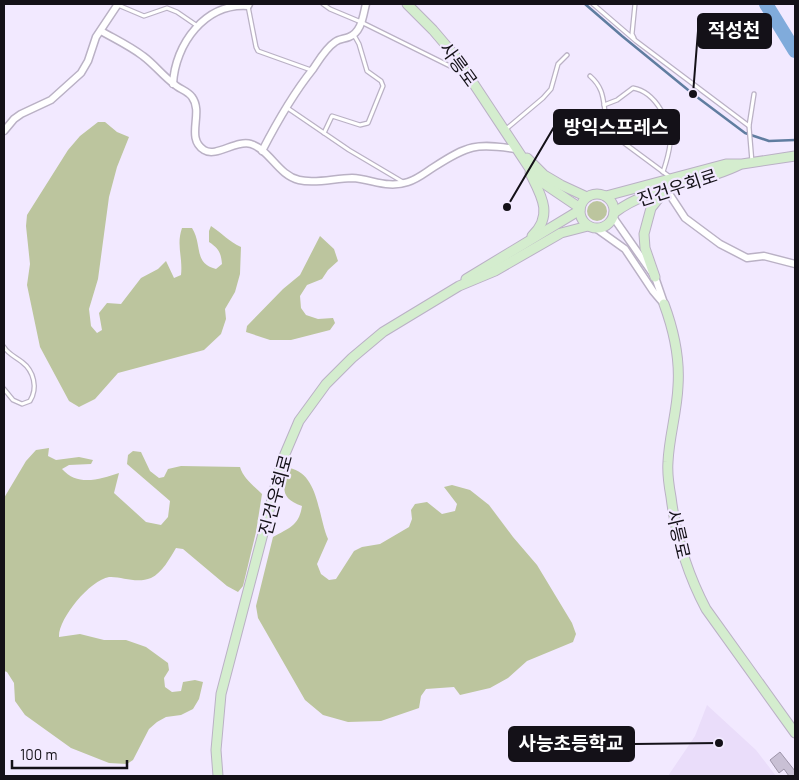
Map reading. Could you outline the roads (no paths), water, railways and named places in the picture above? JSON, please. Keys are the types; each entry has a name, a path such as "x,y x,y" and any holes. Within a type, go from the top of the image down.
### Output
{"main road":[{"name":"사릉로","path":"407,4 439,37 468,75 532,172 543,183 580,209"},
{"name":"사릉로","path":"516,149 544,175 587,197"},
{"path":"516,149 543,199 545,211 542,224 521,245"},
{"name":"진건우회로","path":"606,196 726,164 742,164 795,156"},
{"name":"진건우회로","path":"614,215 624,205 641,197 727,171 742,164"},
{"path":"655,277 645,248 644,234 651,208 666,188"},
{"path":"600,194 606,196 614,206 614,215 609,224 593,227 582,219 580,209 583,201 587,197 600,194"},
{"name":"진건우회로","path":"459,286 466,279 580,209"},
{"name":"진건우회로","path":"218,776 216,750 221,694 282,461 296,427 326,384 352,358 383,332 459,286 495,271 561,233 593,227"},
{"name":"사릉로","path":"664,304 676,345 678,367 678,387 668,464 672,510 679,545 695,588 706,609 795,733"}],"street":[{"path":"4,131 21,114 51,100 86,68 96,37 118,4"},
{"path":"262,151 286,107 333,43 354,34 361,22 366,4"},
{"path":"173,84 178,58 196,26 224,8 249,5"},
{"path":"101,31 144,56 173,84 188,93 195,103 196,140 203,150 213,152 241,143 247,143 256,146 284,173 299,180 316,181 354,178 384,184 405,183 414,180 459,151 491,146 516,149"},
{"path":"666,188 685,218 720,244 746,258 764,256 795,264"},
{"name":"사릉로","path":"614,215 655,277 664,304"},
{"name":"사릉로","path":"593,227 625,249 664,304"}],"lane":[{"path":"118,4 144,16 162,9 173,9 196,26"},
{"path":"323,4 339,14 361,22 468,75"},
{"path":"593,4 636,41 749,126"},
{"path":"635,4 632,34 636,41"},
{"path":"249,5 258,51 312,70"},
{"path":"324,134 332,116 360,124 368,123 383,86 381,81 367,71 354,34"},
{"path":"504,130 543,98 551,89 558,64 567,54"},
{"name":"진건우회로","path":"590,76 600,86 607,122 616,137 673,178"},
{"name":"진건우회로","path":"604,105 617,100 633,88 640,89 650,96 662,112 669,137 670,144 663,172"},
{"path":"752,162 749,126 754,94"},
{"path":"286,107 324,134 405,183"},
{"path":"4,347 26,365 33,378 34,390 30,401 22,404 13,400 4,389"}],"waterway":[{"path":"585,4 693,94 745,133 769,141 795,140"},
{"path":"766,4 795,51"}],"place":[{"name":"적성천","path":"693,94"},
{"name":"방익스프레스","path":"507,207"},
{"name":"사능초등학교","path":"719,743"}]}
